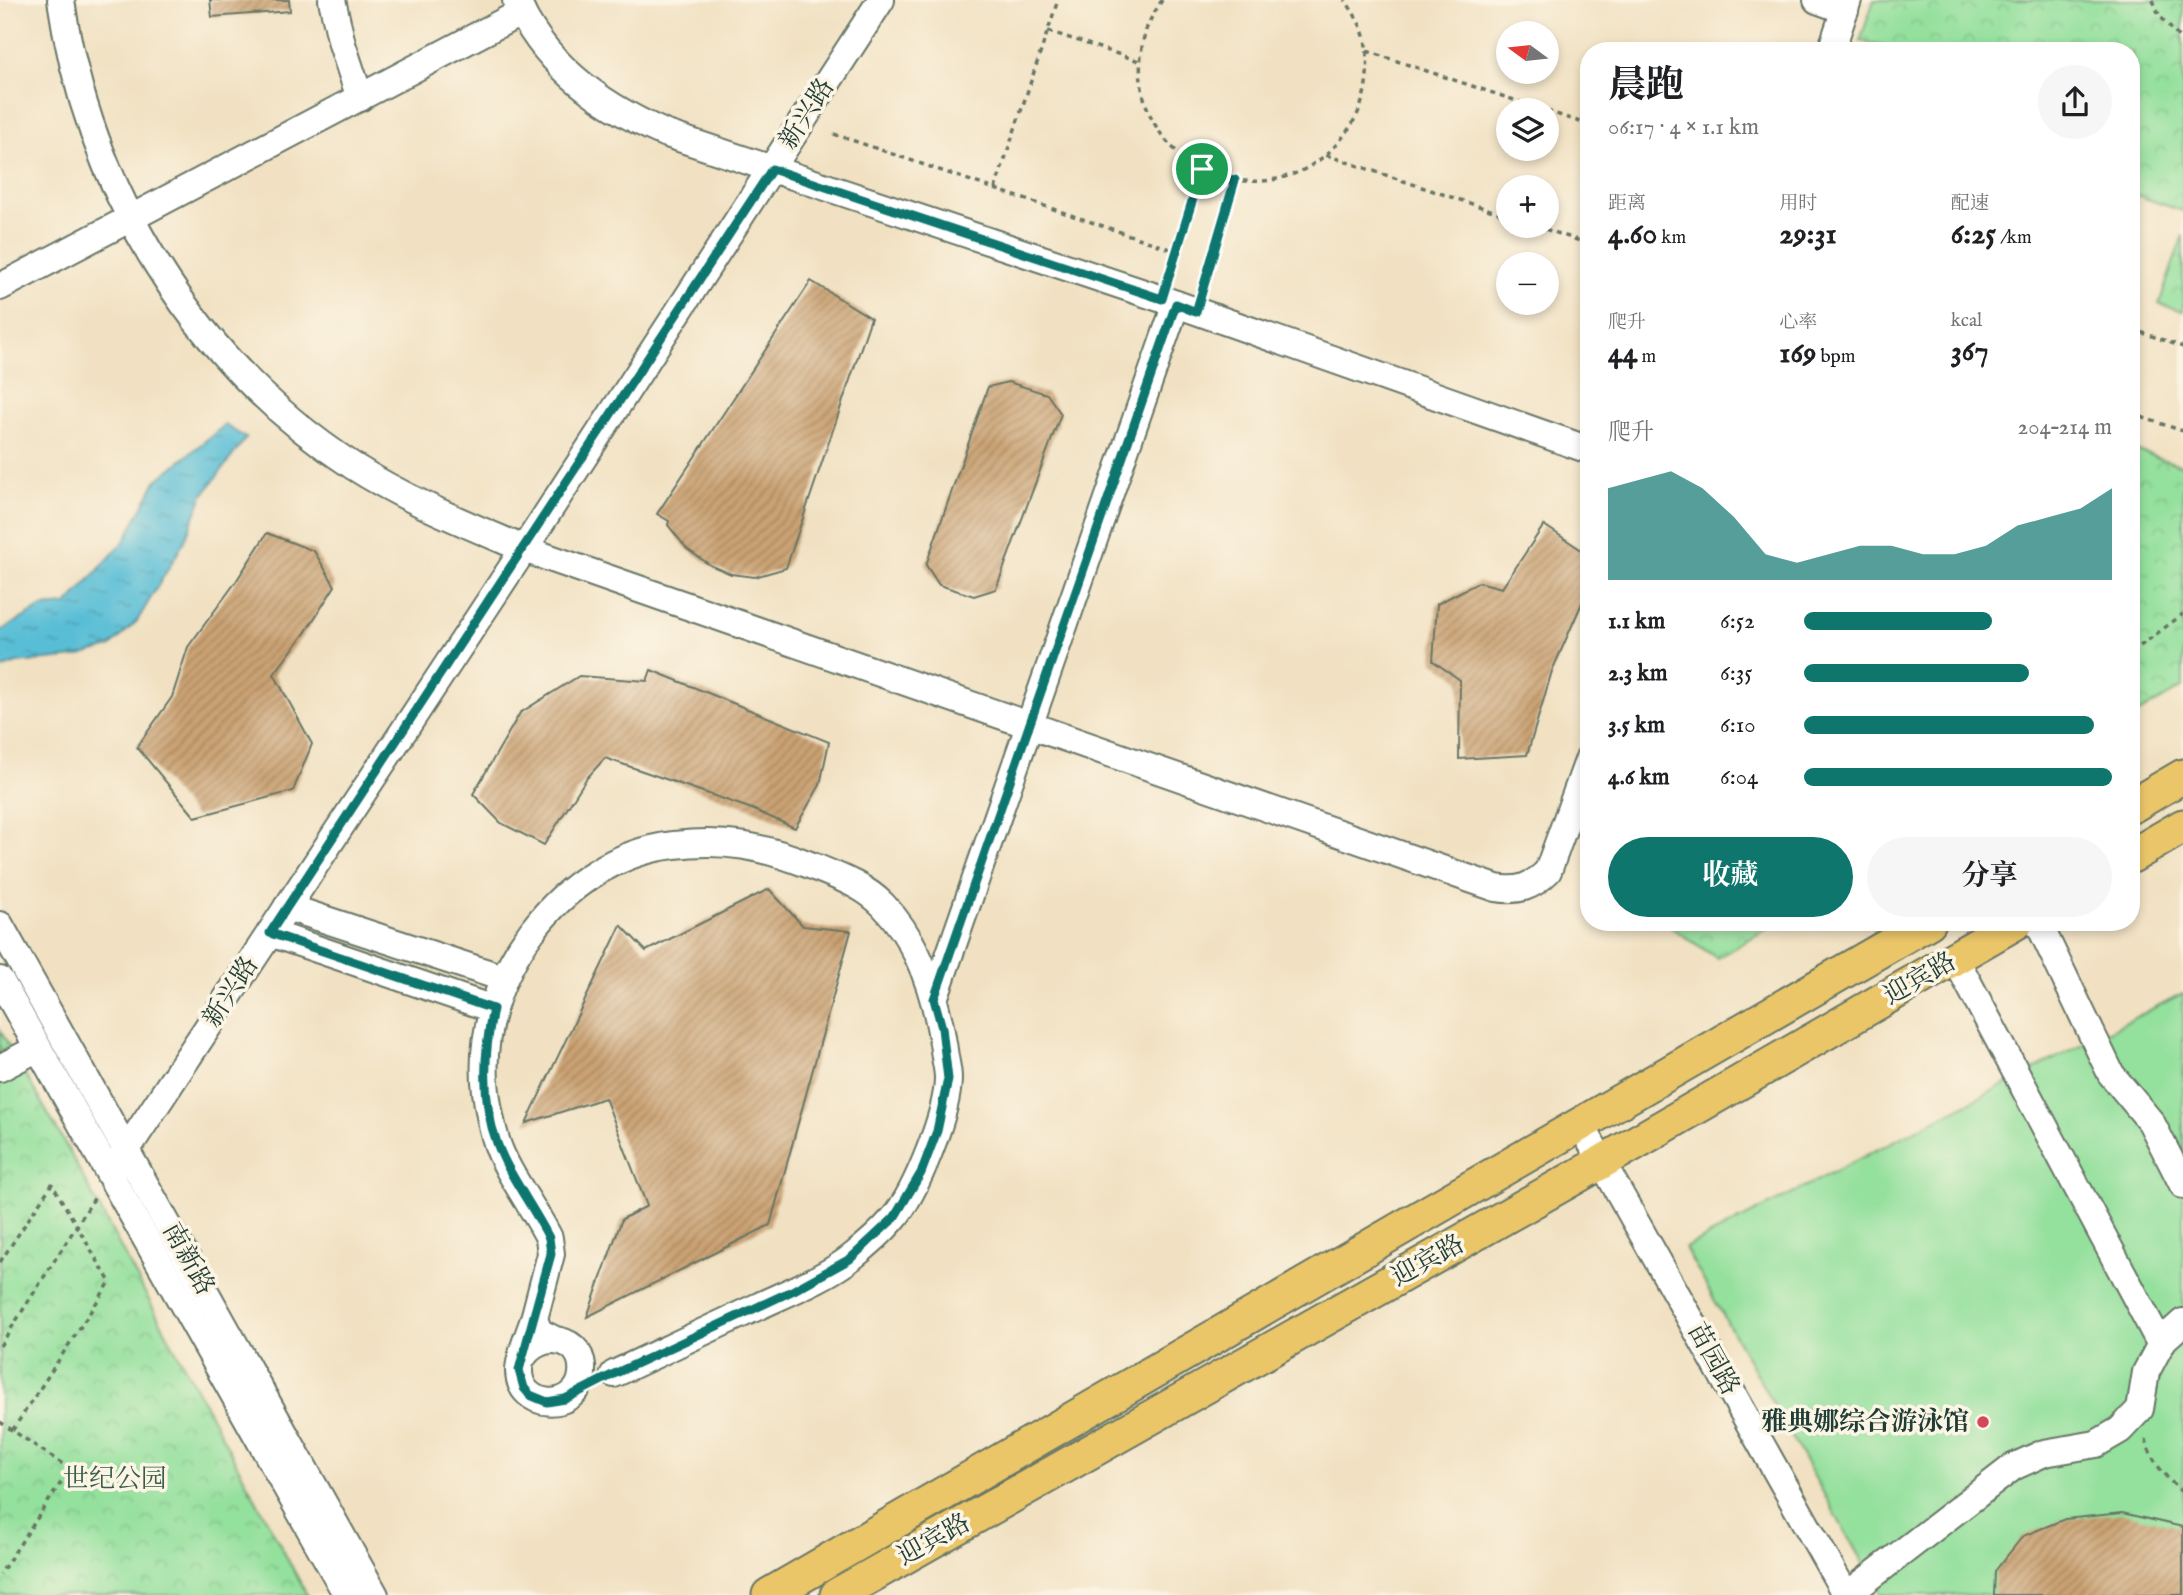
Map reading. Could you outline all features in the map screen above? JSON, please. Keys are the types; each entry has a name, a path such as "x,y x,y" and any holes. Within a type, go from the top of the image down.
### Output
{"main road":[{"path":"2140,801 2183,776"},
{"path":"2140,851 2183,826"},
{"name":"迎宾路","path":"769,1595 1912,931"},
{"name":"迎宾路","path":"837,1595 1602,1162 2002,931"}],"street":[{"path":"61,0 65,29 99,152 131,219 166,281 212,341 253,387 301,429 387,486 447,516 524,549 1496,888 1525,888 1548,871 1580,783"},
{"path":"332,0 342,44 360,98"},
{"name":"新兴路","path":"110,1174 524,549 881,0"},
{"path":"1817,0 1847,5 1834,42"},
{"path":"0,287 360,98 519,6 538,38 564,69 594,96 628,117 664,133 1178,305 1580,447"},
{"path":"934,999 1028,723 1178,305"},
{"path":"709,842 750,845 787,856 854,883 881,903 899,924 918,956 934,999 942,1028 948,1079 937,1131 921,1173 894,1218 850,1259 794,1290 565,1399 547,1402 530,1395 520,1379 521,1360 551,1254 549,1238 496,1142 486,1088 485,1057 493,1009 503,978 515,956 551,909 593,874 615,861 670,845 709,842"},
{"path":"287,907 503,978"},
{"name":"南新路","path":"0,925 127,1150 367,1593"},
{"path":"2042,931 2111,1074 2151,1122 2183,1185"},
{"path":"270,933 493,1009"},
{"path":"1955,958 2161,1345"},
{"name":"南新路","path":"0,981 110,1174 367,1593"},
{"path":"0,1068 38,1048"},
{"name":"苗园路","path":"1580,1123 1847,1595"},
{"path":"534,1318 539,1332 571,1346 581,1360 594,1370 614,1374"},
{"path":"1847,1595 2013,1467 2044,1453 2096,1444 2119,1430 2140,1409 2146,1372 2161,1345 2183,1322"},
{"path":"521,1360 533,1344 553,1339"},
{"path":"565,1399 578,1387 582,1378 581,1360"}],"path":[{"path":"995,189 1058,0"},
{"path":"1160,1 1145,30 1140,61 1144,102 1160,134 1185,160 1217,177 1252,182 1288,177 1320,161 1346,135 1363,103 1368,64 1366,50 1360,25 1345,0"},
{"path":"2153,0 2159,15 2183,42"},
{"path":"1048,30 1140,61"},
{"path":"1366,50 1507,98"},
{"path":"1559,115 1580,122"},
{"path":"834,134 1176,251"},
{"path":"1326,155 1496,212"},
{"path":"1178,305 1176,251 1202,169"},
{"path":"1178,305 1235,180"},
{"path":"1559,234 1580,241"},
{"path":"2140,333 2183,347"},
{"path":"2140,417 2183,431"},
{"path":"2140,646 2183,614"},
{"path":"0,1346 110,1174"},
{"path":"0,1262 52,1184 110,1282 12,1431"},
{"path":"2140,1409 2147,1446 2165,1478 2183,1493"},
{"path":"0,1422 70,1469 0,1573"}],"green space":[{"path":"1874,0 2183,0 2183,211 2140,197 2140,42 1860,41"},
{"path":"2183,235 2183,311 2159,304"},
{"path":"2140,452 2183,466 2183,687 2140,712"},
{"path":"1676,931 1763,931 1717,958"},
{"name":"雅典娜综合游泳馆","path":"2183,993 2183,1595 1881,1595 1685,1248"},
{"name":"世纪公园","path":"0,1030 63,1140 307,1595 0,1595"}],"water":[{"path":"225,425 246,438 203,495 184,542 137,621 110,647 76,657 17,663 0,669 0,631 42,607 67,605 125,540 156,481"}],"building":[{"path":"210,0 289,0 290,11 212,17"},
{"path":"811,281 871,318 786,568 755,577 731,574 710,565 687,549 668,525 669,521 657,514"},
{"path":"1008,382 1047,394 1061,414 996,589 974,596 939,585 926,565 988,387"},
{"path":"1544,525 1580,549 1580,607 1552,671 1527,755 1459,759 1460,680 1433,661 1437,604 1479,582 1502,588"},
{"path":"267,533 314,551 335,586 305,633 274,674 312,744 293,791 195,817 137,747 172,697 188,647 235,583"},
{"path":"651,670 829,742 820,785 795,828 752,809 605,758 586,779 544,845 501,823 473,794 520,713 579,676 647,681"},
{"path":"769,889 803,926 851,931 770,1225 587,1317 622,1219 647,1206 605,1098 526,1123 621,925 646,951"},
{"path":"2122,1513 2183,1527 2183,1595 1994,1595 1995,1571 2023,1536 2065,1519"}],"place":[{"name":"雅典娜综合游泳馆","path":"1983,1422"}],"route":[{"path":"772,169 1162,299 1202,169 1217,177 1235,180 1196,312 1176,304 934,999 942,1028 948,1079 937,1131 921,1173 894,1218 850,1259 794,1290 565,1399 556,1402 538,1400 524,1388 519,1370 551,1254 549,1238 540,1219 496,1142 486,1088 485,1057 493,1009 270,933 772,169"}]}
